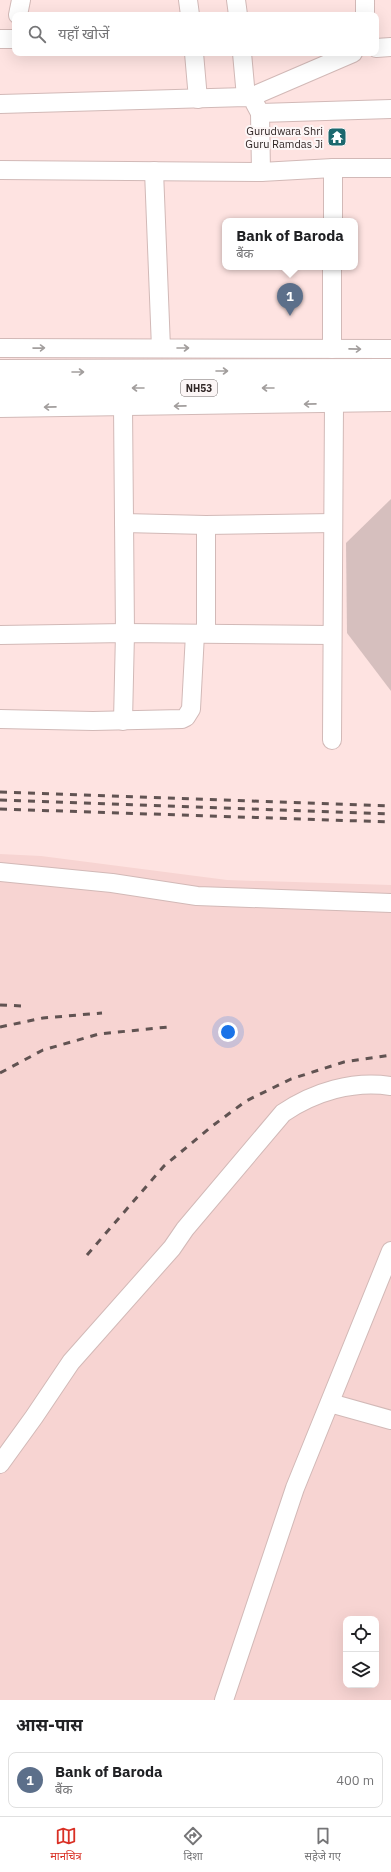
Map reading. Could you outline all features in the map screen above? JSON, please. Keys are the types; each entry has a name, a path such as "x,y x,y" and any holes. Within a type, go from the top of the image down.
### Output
{"highway":[{"name":"NH53","path":"4,386 391,370"},
{"name":"NH53","path":"4,386 391,387"}],"street":[{"path":"19,12 21,0"},
{"path":"188,0 190,12"},
{"path":"236,0 238,12"},
{"path":"365,0 365,12"},
{"path":"379,48 391,47"},
{"path":"194,56 198,98"},
{"path":"243,56 252,103 261,172"},
{"path":"252,103 260,93 347,56"},
{"path":"0,104 198,98 252,103 391,110"},
{"path":"333,168 333,218"},
{"path":"0,170 261,172 333,168 391,168"},
{"path":"154,172 161,348"},
{"path":"332,270 332,349"},
{"path":"0,348 391,349"},
{"path":"4,386 123,406 391,402"},
{"path":"332,740 334,404"},
{"path":"122,721 125,633 123,406"},
{"path":"124,523 206,525 333,523"},
{"path":"0,719 122,721 175,720 182,719 189,714 201,634 206,525"},
{"path":"0,635 125,633 332,635"},
{"path":"0,872 112,882 197,896 391,903"},
{"path":"0,1464 71,1362 172,1248 185,1229 283,1113 300,1101 318,1093 360,1085 375,1084 391,1086"},
{"path":"224,1700 295,1488 391,1251"},
{"path":"330,1403 391,1420"}],"shaded area":[{"path":"391,499 391,691 347,633 346,543"},
{"path":"0,854 41,856 227,880 391,885 391,1700 0,1700"}],"railway":[{"path":"0,792 391,806"},
{"path":"0,800 391,814"},
{"path":"0,809 391,822"},
{"path":"0,1005 23,1006"},
{"path":"0,1027 43,1018 102,1013"},
{"path":"0,1073 43,1050 99,1034 168,1027"},
{"path":"87,1255 164,1166 211,1127 246,1101 291,1079 344,1062 391,1055"}],"place":[{"name":"Gurudwara Shri Guru Ramdas Ji","path":"337,137"},
{"name":"Bank of Baroda","path":"290,316"}]}
